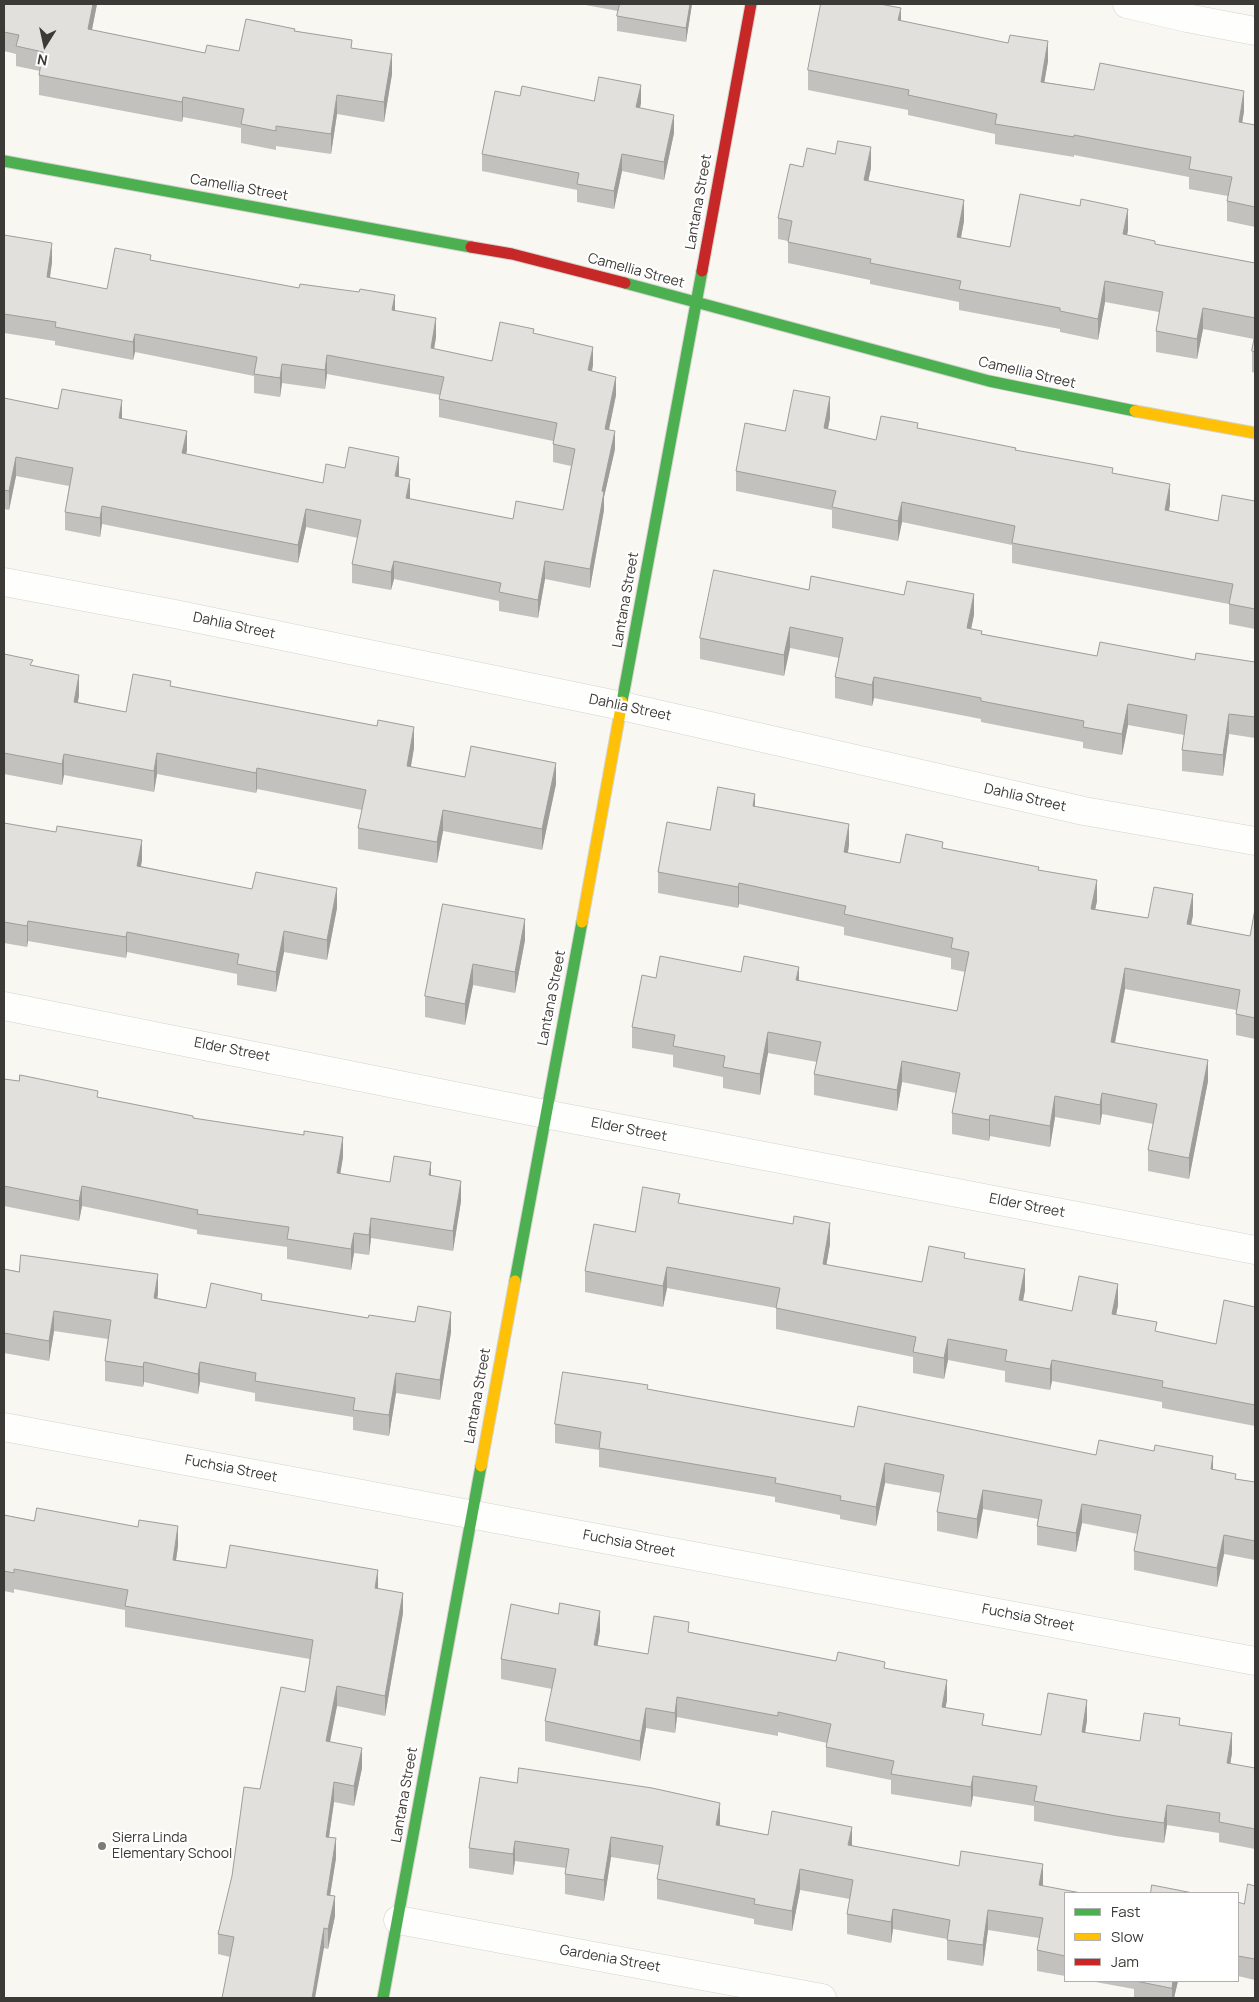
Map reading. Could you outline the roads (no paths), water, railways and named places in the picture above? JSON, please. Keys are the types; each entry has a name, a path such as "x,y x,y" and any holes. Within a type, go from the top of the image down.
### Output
{"street":[{"name":"Lantana Street","path":"383,1998 751,4"},
{"path":"1127,4 1255,31"},
{"name":"Camellia Street","path":"4,161 512,254 696,303 757,317 989,381 1104,406 1255,434"},
{"name":"Dahlia Street","path":"4,582 170,613 622,706 1084,811 1255,841"},
{"name":"Elder Street","path":"4,1006 545,1114 1255,1250"},
{"name":"Fuchsia Street","path":"4,1426 1255,1661"},
{"name":"Gardenia Street","path":"398,1920 822,1998"}],"place":[{"name":"Sierra Linda Elementary School","path":"102,1846"}]}
